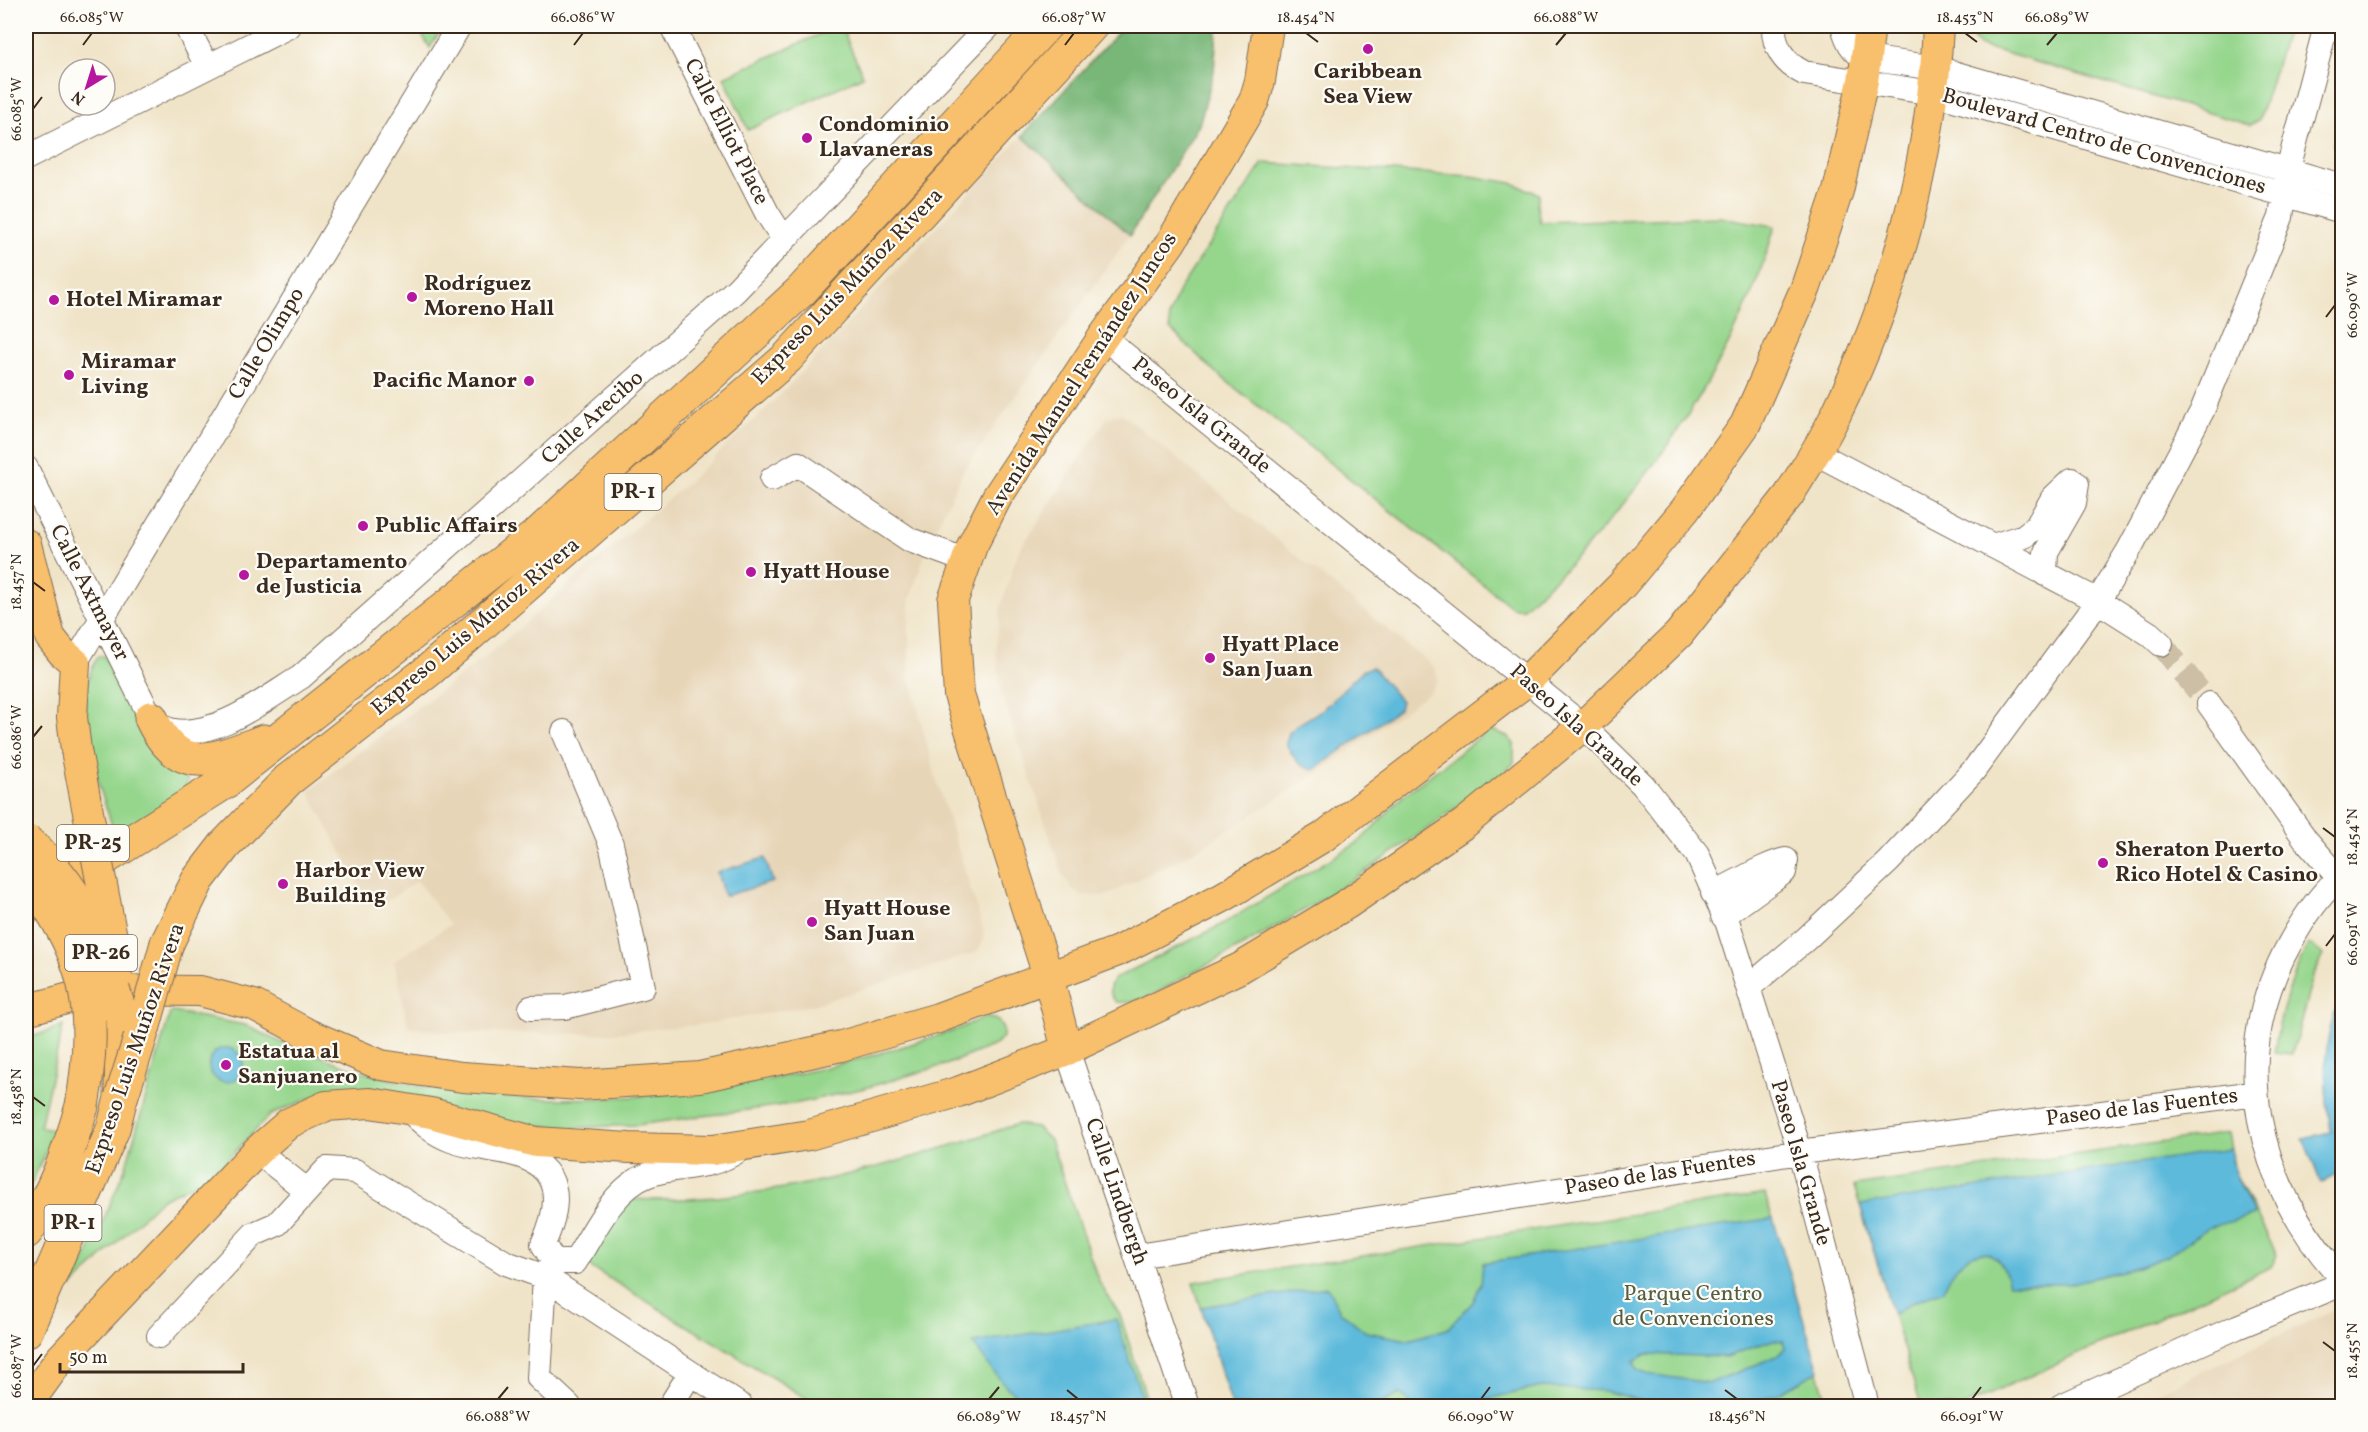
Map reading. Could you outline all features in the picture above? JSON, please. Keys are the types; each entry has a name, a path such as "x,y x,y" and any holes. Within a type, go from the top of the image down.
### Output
{"highway":[{"name":"Expreso Luis Muñoz Rivera","path":"26,908 224,783 538,534 792,299 1045,26"},
{"name":"Expreso Luis Muñoz Rivera","path":"26,1331 113,1129 167,943 198,880 218,854 288,780 428,671 787,358 1091,26"},
{"path":"151,718 170,749 187,758 209,760 291,730"},
{"name":"PR-26","path":"26,841 44,857 74,891 90,922 122,1017 121,1098"},
{"path":"26,875 52,912 74,951 84,981 90,1020 90,1060 82,1106 70,1146 54,1185 26,1232"}],"main road":[{"name":"Avenida Manuel Fernández Juncos","path":"1048,976 959,695 953,600 967,561 997,497 1103,337 1170,242 1254,101 1260,81 1268,26"},
{"path":"26,1010 99,990 200,991 254,1005 310,1035 381,1065 462,1077 580,1084 700,1077 841,1046 938,1018 1118,951 1223,897 1323,837 1528,680 1622,585 1685,510 1745,425 1806,287 1838,191 1864,70 1870,26"},
{"path":"26,1407 60,1359 257,1152 290,1123 326,1106 370,1103 408,1108 536,1142 629,1148 713,1150 809,1135 958,1092 1067,1050 1240,968 1347,904 1465,823 1583,726 1679,634 1789,495 1837,414 1875,329 1909,224 1934,81 1938,26"},
{"path":"26,544 50,637 75,663"},
{"name":"PR-25","path":"75,663 72,717 76,750 112,937 122,1017"},
{"name":"Calle Lindbergh","path":"1048,976 1067,1050"}],"street":[{"path":"186,26 207,66"},
{"path":"26,158 289,26"},
{"name":"Calle Olimpo","path":"75,663 459,26"},
{"name":"Calle Elliot Place","path":"672,26 767,213 783,238"},
{"name":"Calle Arecibo","path":"151,718 168,730 185,732 208,728 238,716 301,677 736,290 783,238 989,26"},
{"name":"Boulevard Centro de Convenciones","path":"1774,26 1777,47 1794,68 1804,73 1864,70 1934,81 2288,169 2343,186"},
{"path":"1843,26 1848,42 1857,54 1864,70"},
{"path":"1749,987 1806,939 1888,862 1974,770 2098,601 2169,478 2202,411 2281,217 2288,169 2326,26"},
{"name":"Boulevard Centro de Convenciones","path":"1934,81 2343,211"},
{"name":"Paseo Isla Grande","path":"1103,337 1583,726 1643,784 1696,854 1724,916 1749,987 1800,1152 1867,1407"},
{"path":"1814,452 2098,601 2150,633 2161,644"},
{"path":"772,479 798,464 910,540 967,561"},
{"name":"Calle Axtmayer","path":"26,468 151,718"},
{"path":"1993,546 2024,536 2037,526 2053,498 2074,482 2074,503 2046,552 2045,574"},
{"path":"2209,704 2306,840 2341,877 2299,927 2271,983 2259,1022 2255,1060 2256,1093 2264,1143 2285,1199 2324,1258 2343,1278"},
{"path":"531,1008 566,1007 643,987 611,844 564,732"},
{"path":"1713,893 1744,880 1770,864 1786,860 1784,872 1724,916"},
{"name":"Calle Lindbergh","path":"1067,1050 1187,1407"},
{"name":"Paseo de las Fuentes","path":"1137,1256 1800,1152 2256,1093"},
{"path":"408,1108 428,1128 452,1141 516,1154 541,1167 552,1181 557,1197 552,1226 543,1244 550,1270 539,1378 569,1407"},
{"path":"159,1336 254,1234 277,1224 327,1169 355,1170 507,1263 550,1270 575,1262 602,1218 631,1184 649,1175 718,1163 750,1144"},
{"path":"257,1152 306,1190"},
{"path":"550,1270 690,1374 741,1407"},
{"path":"2061,1407 2237,1327 2343,1284"},
{"path":"670,1407 690,1374"}],"shaded area":[{"name":"Hyatt House","path":"1022,136 1130,235 964,470 929,542 909,602 909,675 937,782 984,931 982,944 975,953 813,1005 705,1024 604,1034 455,1033 408,1027 394,961 450,925 417,881 373,910 308,791 495,649 695,476 782,393"},
{"name":"Hyatt Place San Juan","path":"1121,413 1434,667 1439,680 1431,691 1334,762 1197,850 1105,896 1082,895 1071,888 1062,873 1002,695 996,649 1001,606 1018,552 1107,418"},
{"path":"2341,1306 2342,1406 2128,1406"}],"green space":[{"path":"417,26 443,26 430,48"},
{"path":"841,26 863,76 748,130 724,77"},
{"path":"1124,26 1216,26 1217,31 1214,71 1199,125 1130,235 1022,136"},
{"path":"1966,26 2288,26 2259,120 2250,125 1978,45"},
{"path":"2342,109 2342,153 2333,145"},
{"path":"1263,163 1471,176 1512,183 1539,194 1537,205 1540,222 1720,217 1775,226 1742,315 1721,358 1671,440 1643,479 1575,559 1523,608 1513,608 1215,372 1170,329 1169,316 1179,290"},
{"path":"98,656 104,656 151,748 188,781 183,794 116,839 95,771 85,723 85,700 89,677"},
{"path":"1494,731 1507,736 1514,744 1514,763 1432,825 1315,904 1233,951 1145,998 1116,1002 1110,987 1116,978 1219,926 1359,842 1404,795 1485,733"},
{"path":"2309,944 2324,955 2313,976 2292,1054 2274,1052 2287,996 2296,970"},
{"path":"170,1013 245,1025 282,1043 288,1040 348,1067 415,1085 487,1095 561,1099 636,1096 709,1089 779,1078 884,1052 956,1030 985,1018 998,1021 1003,1029 1003,1037 997,1044 948,1064 865,1088 799,1103 637,1125 570,1128 529,1125 313,1097 270,1115 214,1174 160,1200 71,1288 98,1233 126,1166"},
{"path":"63,1026 40,1127 55,1131 26,1196 26,1039"},
{"path":"1018,1124 1036,1127 1050,1140 1099,1282 1120,1315 1149,1406 819,1406 587,1265 629,1199 729,1196 826,1180 923,1154"},
{"path":"2228,1133 2235,1173 2277,1255 2271,1267 1964,1406 1921,1406 1854,1186"},
{"name":"Parque Centro de Convenciones","path":"1765,1194 1828,1406 1232,1406 1193,1282"}],"water":[{"path":"1372,667 1401,701 1399,709 1314,770 1300,764 1286,743 1289,733 1322,710 1362,671"},
{"path":"765,858 773,882 724,896 717,872"},
{"path":"2342,993 2342,1171 2321,1183 2303,1138 2331,1132 2325,1078 2327,1045 2330,1028"},
{"path":"226,1048 238,1053 243,1065 238,1077 226,1082 214,1077 209,1065 214,1053"},
{"path":"2230,1149 2235,1173 2254,1215 2208,1228 2167,1256 2138,1267 2068,1284 2009,1284 1996,1258 1987,1253 1977,1254 1958,1266 1944,1290 1912,1302 1893,1315 1860,1205"},
{"name":"Parque Centro de Convenciones","path":"1773,1218 1819,1371 1777,1394 1740,1406 1660,1406 1605,1391 1542,1387 1496,1397 1472,1406 1407,1406 1409,1401 1400,1394 1376,1406 1232,1406 1201,1307 1327,1287 1340,1311 1366,1332 1408,1340 1447,1329 1473,1302 1481,1283 1483,1263","holes":["1773,1340 1783,1341 1785,1348 1777,1356 1710,1383 1647,1374 1637,1370 1634,1361 1646,1354 1726,1357"]},
{"path":"1116,1319 1145,1406 1066,1408 1029,1405 1005,1385 973,1343"},
{"path":"480,1403 483,1406 285,1406"}],"tunnel":[{"path":"2161,644 2209,704"}],"place":[{"name":"Caribbean Sea View","path":"1368,49"},
{"name":"Condominio Llavaneras","path":"807,138"},
{"name":"Rodríguez Moreno Hall","path":"412,297"},
{"name":"Hotel Miramar","path":"54,300"},
{"name":"Miramar Living","path":"69,375"},
{"name":"Pacific Manor","path":"529,381"},
{"name":"Public Affairs","path":"363,526"},
{"name":"Hyatt House","path":"751,572"},
{"name":"Departamento de Justicia","path":"244,575"},
{"name":"Hyatt Place San Juan","path":"1210,658"},
{"name":"Sheraton Puerto Rico Hotel & Casino","path":"2103,863"},
{"name":"Harbor View Building","path":"283,884"},
{"name":"Hyatt House San Juan","path":"812,922"},
{"name":"Estatua al Sanjuanero","path":"226,1065"}]}
